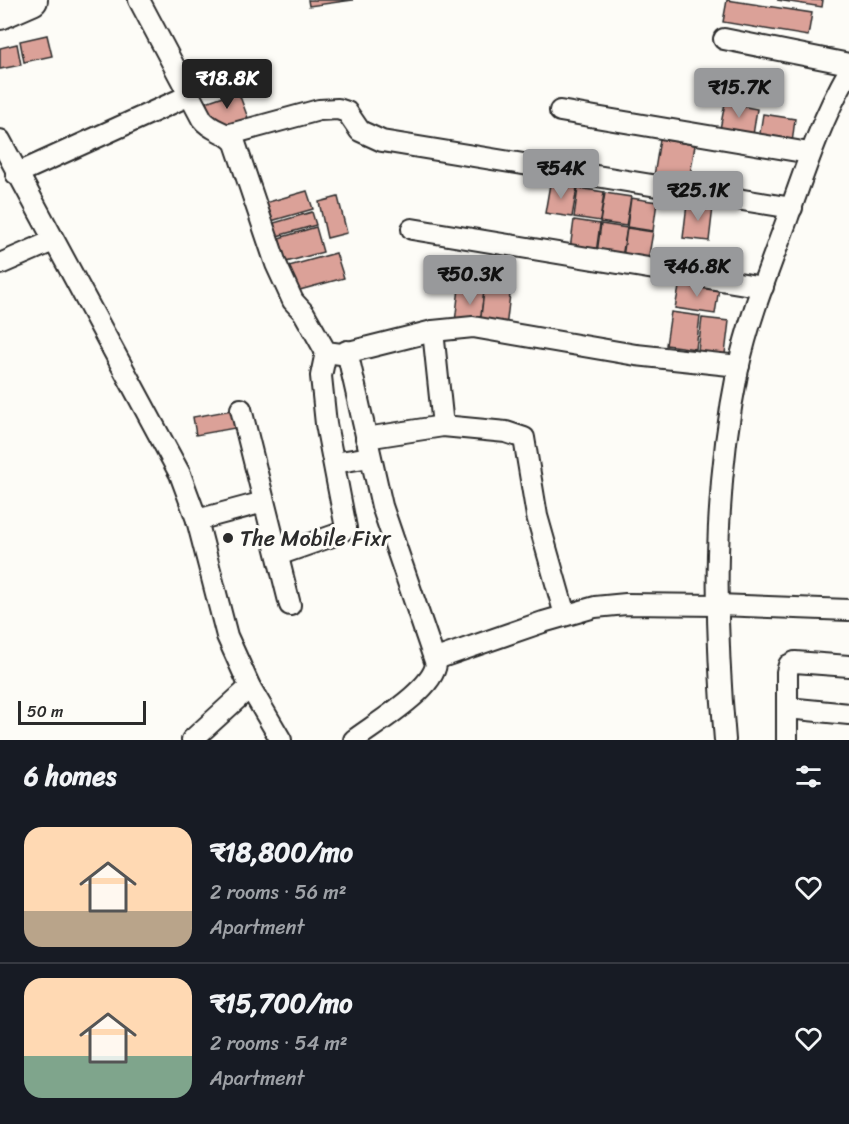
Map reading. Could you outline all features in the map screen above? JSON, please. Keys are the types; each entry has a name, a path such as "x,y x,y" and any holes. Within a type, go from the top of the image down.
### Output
{"main road":[{"path":"0,14 32,0"}],"street":[{"path":"140,0 206,124 212,130 227,135 235,143 285,284 326,352 321,376 326,424 346,528 338,534 278,555"},
{"path":"724,39 849,64"},
{"path":"725,740 718,604 719,489 739,366 763,287 809,153 828,106 849,71"},
{"path":"16,174 190,95"},
{"path":"227,135 319,110 338,109 347,112 366,135 389,143 792,207"},
{"path":"560,111 809,153"},
{"path":"0,140 16,174 180,474 197,520 227,636 250,687 281,740"},
{"path":"412,229 763,287"},
{"path":"0,264 53,241"},
{"path":"326,352 334,354 433,331 474,327 636,355 739,366"},
{"path":"433,331 443,426"},
{"path":"347,351 389,531 436,659 433,675 419,690 354,740"},
{"path":"241,409 290,606"},
{"path":"334,463 368,447 443,426 506,432 524,438 537,516 565,615"},
{"path":"197,520 264,502"},
{"path":"436,659 565,615 626,604 718,604 849,610"},
{"path":"787,740 787,672 789,665 795,662 849,666"},
{"path":"192,740 250,687"},
{"path":"787,708 849,714"}],"building":[{"path":"308,0 353,0 309,6"},
{"path":"727,0 812,13 808,36 723,22"},
{"path":"777,0 823,0 822,7"},
{"path":"47,35 52,56 24,62 20,41"},
{"path":"17,44 21,65 0,69 0,48"},
{"path":"238,91 248,118 215,130 206,102"},
{"path":"725,103 757,109 753,135 720,129"},
{"path":"763,114 795,119 792,143 759,139"},
{"path":"660,139 695,145 689,182 654,176"},
{"path":"550,184 577,188 572,217 545,213"},
{"path":"578,188 604,192 600,221 574,217"},
{"path":"307,191 313,209 271,221 265,203"},
{"path":"605,193 631,197 626,226 600,222"},
{"path":"338,197 347,233 327,238 319,202"},
{"path":"631,198 657,202 653,231 627,227"},
{"path":"687,204 713,207 709,241 683,238"},
{"path":"312,212 316,225 277,236 274,223"},
{"path":"574,220 600,224 596,253 570,249"},
{"path":"601,224 627,228 622,257 597,253"},
{"path":"316,227 323,252 286,262 279,238"},
{"path":"627,228 653,232 648,261 623,258"},
{"path":"336,253 344,278 296,291 289,266"},
{"path":"680,282 719,288 715,314 675,308"},
{"path":"459,288 484,291 480,325 455,322"},
{"path":"484,291 510,294 506,328 480,325"},
{"path":"671,312 700,316 696,349 666,345"},
{"path":"702,318 729,321 725,354 698,351"},
{"path":"232,410 235,428 196,435 193,417"}],"place":[{"name":"The Mobile Fixr","path":"228,538"}]}
